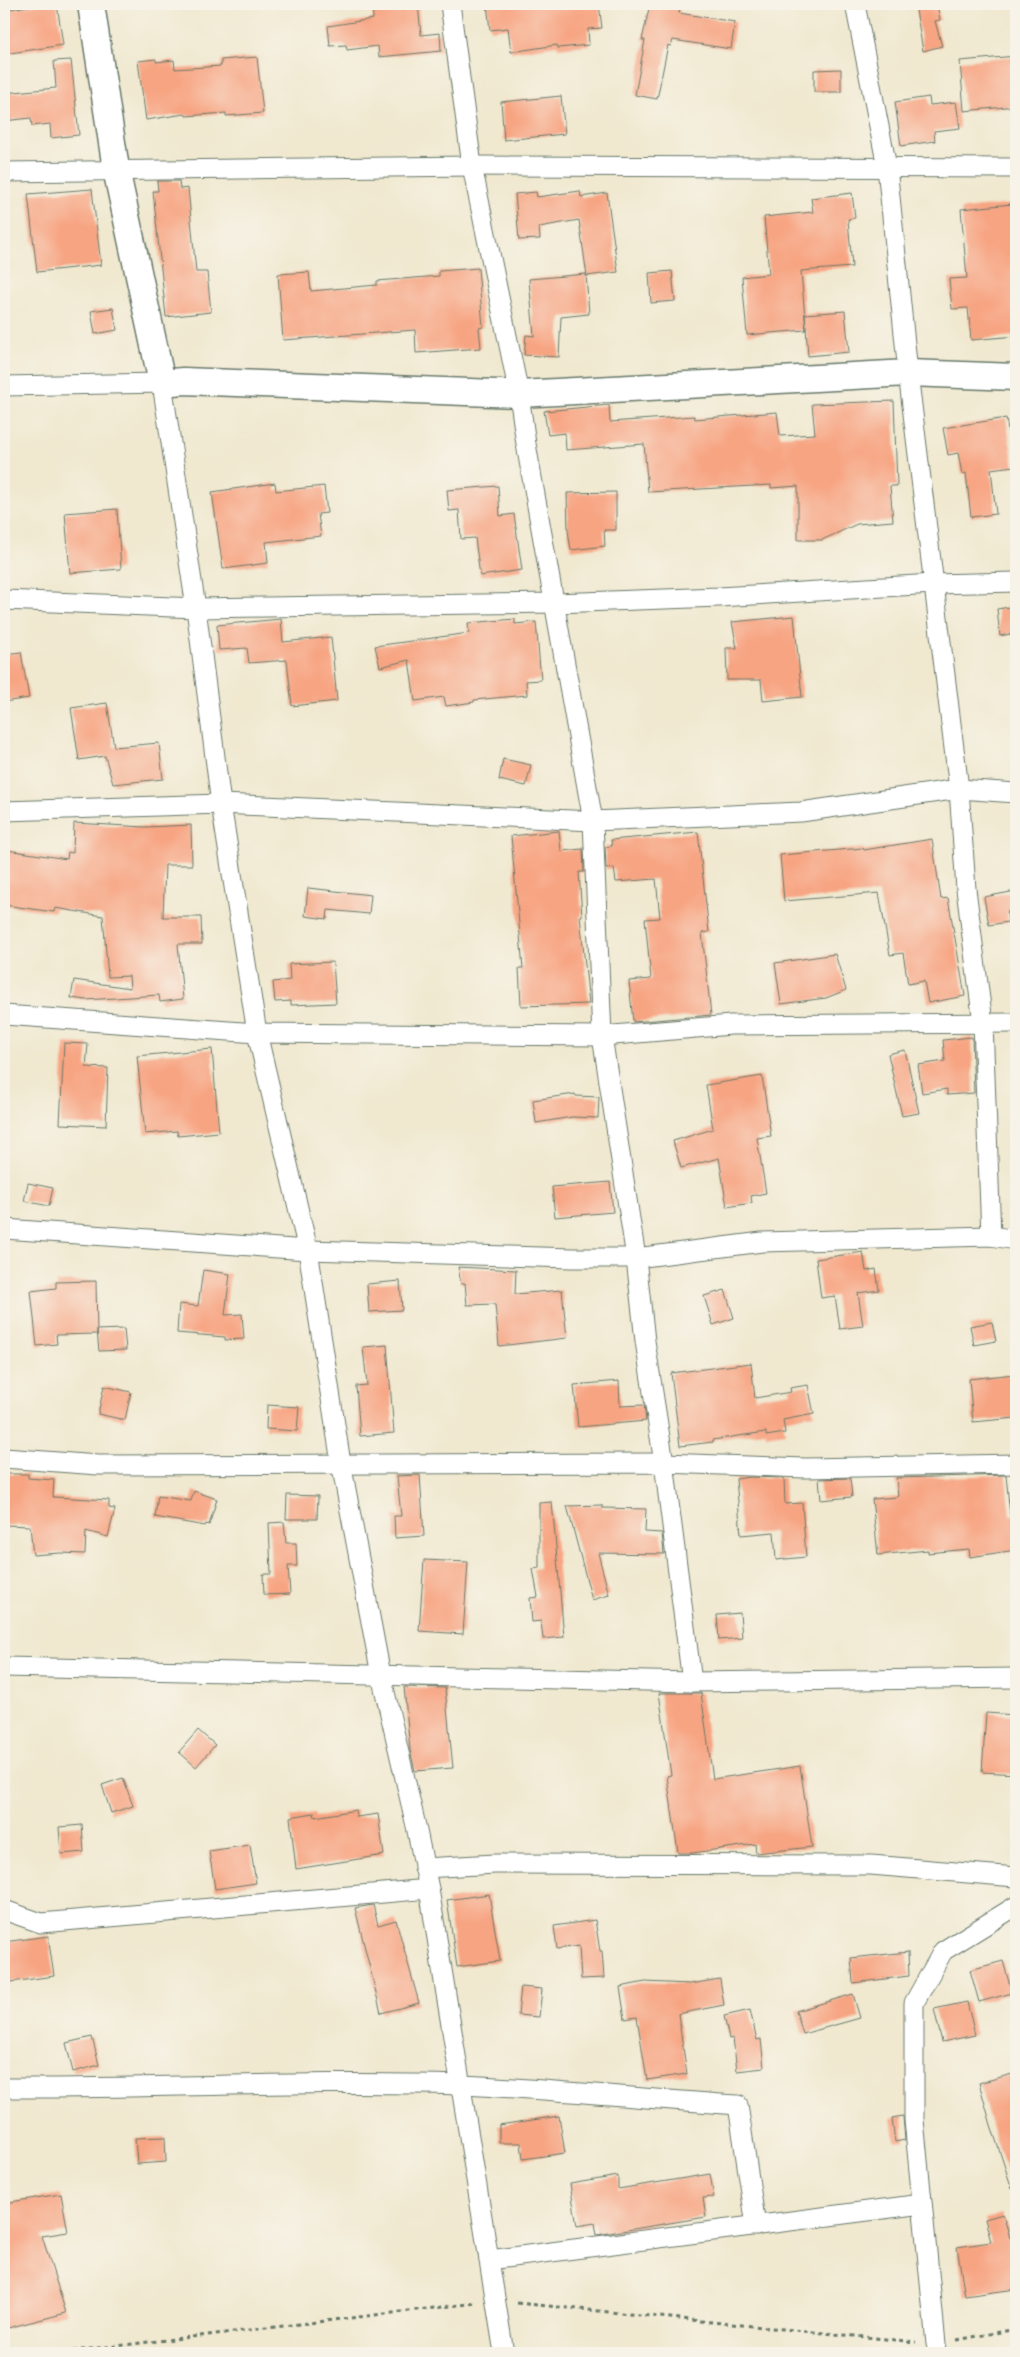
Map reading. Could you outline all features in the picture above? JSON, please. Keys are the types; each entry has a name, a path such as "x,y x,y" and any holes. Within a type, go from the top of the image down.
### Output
{"street":[{"path":"91,4 116,169 162,383 196,608 221,804 257,1033 308,1250 341,1463 381,1675 429,1889 504,2353"},
{"path":"450,4 472,166 519,394 527,453 593,821 602,1036 636,1258 645,1341 664,1463 692,1682"},
{"path":"855,4 887,167 908,373 959,789 967,898 984,1023 991,1236"},
{"path":"4,172 116,169 472,166 1016,168"},
{"path":"4,386 183,381 519,394 908,373 1016,377"},
{"path":"4,600 196,608 555,603 719,597 933,584 1016,582"},
{"path":"4,811 221,804 593,821 801,812 959,789 1016,792"},
{"path":"4,1015 257,1033 602,1036 731,1026 1016,1023"},
{"path":"4,1229 308,1250 572,1258 636,1258 762,1242 991,1236 1016,1240"},
{"path":"4,1458 98,1465 664,1463 805,1468 1016,1464"},
{"path":"4,1667 692,1682 1016,1678"},
{"path":"424,1868 495,1864 871,1865 1016,1877"},
{"path":"4,1910 41,1923 429,1889"},
{"path":"936,2344 914,2120 914,2003 943,1952 1016,1906"},
{"path":"4,2088 126,2089 294,2083 460,2086 738,2105 756,2226"},
{"path":"489,2260 922,2204"}],"path":[{"path":"57,2353 496,2300 936,2344 1016,2329"}],"building":[{"path":"41,4 57,4 63,45 4,54 4,10"},
{"path":"372,4 418,4 421,35 440,33 441,51 379,57 378,46 347,50 346,45 330,46 328,26 373,19"},
{"path":"487,4 599,4 602,28 588,29 589,45 558,48 557,45 511,52 508,28 490,30"},
{"path":"650,4 681,4 679,13 735,22 731,49 673,40 671,46 668,45 657,99 635,95 645,40 642,40"},
{"path":"915,4 937,4 940,20 935,21 942,46 923,51"},
{"path":"1016,56 1016,106 964,111 960,61"},
{"path":"257,57 263,113 226,116 226,113 186,116 185,114 146,120 138,61 174,60 175,69 221,66 221,60"},
{"path":"71,60 79,135 51,138 50,124 32,126 31,118 4,121 4,93 56,88 54,61"},
{"path":"841,69 841,92 814,92 814,70"},
{"path":"561,96 565,134 504,140 501,102"},
{"path":"929,97 930,105 956,102 960,128 934,131 935,141 901,146 895,102"},
{"path":"157,181 179,181 180,189 188,188 196,272 207,272 211,312 166,317 153,191 158,191"},
{"path":"92,189 101,265 37,272 28,194"},
{"path":"580,191 581,197 607,193 618,272 587,276 579,220 539,227 540,239 519,240 515,194 536,192 537,197"},
{"path":"852,193 855,218 848,219 852,267 801,271 806,330 747,335 742,277 769,274 764,217 813,212 811,198"},
{"path":"1012,204 1016,251 1016,336 971,340 968,308 952,309 949,279 967,278 961,209"},
{"path":"478,268 483,327 479,328 481,348 416,353 415,330 283,340 278,274 309,272 311,291 377,285 377,281 439,276 439,271"},
{"path":"672,271 675,301 651,303 649,273"},
{"path":"586,274 589,314 561,317 559,357 524,355 526,335 534,336 529,279"},
{"path":"113,308 117,330 95,334 91,311"},
{"path":"845,311 849,352 808,356 805,314"},
{"path":"894,401 897,486 890,486 893,521 857,524 822,540 798,540 798,486 771,488 771,485 648,492 644,444 566,450 565,433 548,435 544,411 609,405 610,422 694,416 695,419 777,412 780,436 815,434 812,404"},
{"path":"1006,418 1014,466 991,469 996,514 971,517 966,473 962,474 958,453 948,455 943,428"},
{"path":"275,483 276,491 324,486 327,513 318,514 321,536 266,542 268,563 223,569 212,492"},
{"path":"498,486 500,516 514,514 522,570 480,576 475,538 461,539 459,510 449,511 447,490"},
{"path":"616,492 616,530 604,530 605,546 571,550 568,531 567,493"},
{"path":"117,509 121,569 70,573 65,513"},
{"path":"1016,606 1016,633 1000,636 997,609"},
{"path":"794,616 802,697 763,701 761,680 727,680 726,648 737,648 732,622"},
{"path":"281,619 283,642 331,637 337,701 292,706 287,660 249,663 247,648 219,650 217,625"},
{"path":"515,619 515,624 536,622 541,680 526,681 527,695 474,700 474,702 446,706 444,697 415,701 409,660 380,667 375,646 469,633 468,623"},
{"path":"21,652 29,698 4,702 4,654"},
{"path":"107,703 114,747 159,743 163,779 113,784 105,756 79,760 71,708"},
{"path":"503,759 531,765 526,786 499,780"},
{"path":"74,823 145,827 191,825 192,865 165,865 163,917 201,917 202,944 178,944 183,999 160,1002 159,995 86,1000 71,998 74,980 130,988 129,976 108,977 103,916 55,908 54,912 4,905 4,870 7,850 67,859 68,852 73,853"},
{"path":"559,831 561,851 583,849 584,872 579,872 582,916 580,916 589,1004 521,1006 519,968 523,968 511,836"},
{"path":"698,832 709,932 702,933 711,1015 633,1022 629,981 651,979 645,919 660,918 656,879 616,882 614,868 606,869 605,847 612,846 611,840"},
{"path":"932,839 941,899 948,898 965,996 928,1003 924,981 908,984 903,953 890,955 879,893 784,901 780,855 863,848 864,850"},
{"path":"308,888 371,895 369,914 328,910 327,919 305,916"},
{"path":"1016,891 1016,910 1007,912 1008,922 989,925 984,897"},
{"path":"835,954 846,990 826,998 781,1004 775,963"},
{"path":"333,962 336,1003 291,1005 291,1001 275,1002 273,982 290,980 289,964"},
{"path":"972,1037 974,1093 947,1095 947,1089 922,1093 918,1065 945,1061 943,1040"},
{"path":"64,1043 88,1044 86,1067 108,1068 106,1126 60,1124"},
{"path":"212,1049 219,1132 178,1136 177,1131 145,1134 137,1056"},
{"path":"905,1050 919,1113 902,1116 888,1054"},
{"path":"762,1076 771,1136 757,1138 766,1193 751,1196 752,1203 727,1207 719,1158 681,1168 673,1141 713,1129 706,1085"},
{"path":"575,1094 576,1096 599,1097 598,1118 572,1117 536,1123 533,1100"},
{"path":"610,1182 613,1212 555,1217 552,1187"},
{"path":"28,1183 53,1188 49,1206 24,1201"},
{"path":"863,1252 866,1271 876,1269 879,1290 858,1293 863,1326 840,1329 835,1296 821,1298 816,1259"},
{"path":"458,1267 516,1270 515,1294 562,1290 567,1338 499,1346 495,1304 467,1305 465,1283 461,1284"},
{"path":"203,1270 230,1274 225,1315 242,1314 244,1339 225,1340 225,1337 177,1333 179,1304 198,1306"},
{"path":"96,1281 97,1334 56,1335 57,1344 37,1346 31,1291 56,1288 56,1282"},
{"path":"400,1281 402,1310 369,1312 367,1284"},
{"path":"725,1290 734,1318 713,1325 704,1296"},
{"path":"992,1322 996,1341 974,1345 970,1326"},
{"path":"124,1329 126,1350 99,1351 97,1330"},
{"path":"387,1345 394,1433 360,1436 356,1386 367,1385 363,1347"},
{"path":"751,1363 755,1398 791,1392 790,1388 808,1385 814,1414 783,1420 785,1433 766,1436 766,1432 680,1446 671,1373"},
{"path":"1014,1374 1016,1418 973,1422 969,1379"},
{"path":"619,1381 620,1406 644,1405 646,1421 578,1427 574,1385"},
{"path":"104,1386 131,1392 125,1420 98,1414"},
{"path":"267,1405 299,1407 297,1431 266,1429"},
{"path":"5,1474 28,1474 28,1478 54,1480 53,1497 109,1500 109,1508 115,1509 108,1537 86,1531 85,1554 33,1555 30,1526 4,1525"},
{"path":"420,1475 424,1536 395,1538 394,1516 401,1516 397,1476"},
{"path":"1006,1475 1010,1515 1016,1514 1016,1550 970,1557 969,1549 928,1553 928,1550 878,1555 872,1499 898,1497 896,1478"},
{"path":"750,1477 784,1478 785,1504 802,1503 806,1557 776,1560 774,1532 741,1535 736,1479"},
{"path":"850,1478 852,1497 821,1500 819,1479"},
{"path":"194,1491 217,1499 209,1525 206,1524 205,1526 155,1517 158,1496 191,1501"},
{"path":"287,1495 318,1496 317,1519 286,1519"},
{"path":"552,1502 564,1637 543,1639 541,1621 532,1622 530,1598 538,1597 533,1569 539,1568 539,1503"},
{"path":"602,1505 602,1508 646,1509 645,1532 662,1533 664,1554 598,1553 609,1595 592,1600 567,1506"},
{"path":"284,1522 286,1543 296,1543 297,1566 288,1566 290,1594 264,1595 263,1574 271,1574 269,1523"},
{"path":"424,1560 468,1562 463,1634 419,1631"},
{"path":"740,1613 742,1638 719,1640 717,1615"},
{"path":"404,1687 445,1688 453,1768 415,1771 410,1750"},
{"path":"659,1693 701,1693 713,1779 800,1766 812,1847 756,1853 755,1844 693,1853 678,1853 667,1776 671,1775"},
{"path":"986,1713 1016,1715 1016,1774 982,1772"},
{"path":"198,1730 215,1745 196,1767 179,1752"},
{"path":"123,1778 133,1806 111,1813 102,1785"},
{"path":"356,1810 357,1817 378,1814 384,1855 296,1869 290,1817 314,1813 315,1817"},
{"path":"82,1825 84,1852 61,1854 59,1827"},
{"path":"250,1845 256,1883 215,1889 209,1851"},
{"path":"489,1894 500,1961 457,1967 447,1900"},
{"path":"373,1905 378,1925 396,1920 419,2003 381,2013 355,1908"},
{"path":"595,1920 600,1951 602,1951 604,1978 581,1979 579,1946 557,1949 554,1926"},
{"path":"48,1936 54,1976 4,1983 4,1942"},
{"path":"908,1952 909,1976 853,1983 851,1958"},
{"path":"1003,1961 1012,1993 979,2002 970,1970"},
{"path":"720,1979 724,2005 678,2014 687,2074 647,2080 637,2017 625,2019 620,1987 645,1982 690,1984"},
{"path":"521,1987 542,1989 539,2017 518,2015"},
{"path":"853,1994 860,2018 803,2034 796,2011"},
{"path":"967,2002 975,2035 942,2042 934,2009"},
{"path":"750,2010 757,2040 761,2039 764,2068 737,2071 733,2038 729,2039 724,2016"},
{"path":"92,2037 99,2065 73,2072 66,2043"},
{"path":"1016,2073 1016,2188 1012,2189 979,2083"},
{"path":"559,2116 565,2153 523,2159 521,2143 499,2143 499,2125"},
{"path":"903,2116 905,2140 895,2142 892,2118"},
{"path":"165,2137 166,2162 137,2164 135,2138"},
{"path":"710,2174 714,2197 703,2198 706,2217 597,2235 595,2223 577,2226 570,2184 618,2176 618,2189"},
{"path":"61,2194 68,2232 42,2236 66,2313 4,2329 4,2203"},
{"path":"1003,2214 1010,2238 1016,2237 1016,2289 965,2296 957,2247 991,2242 985,2219"}]}
